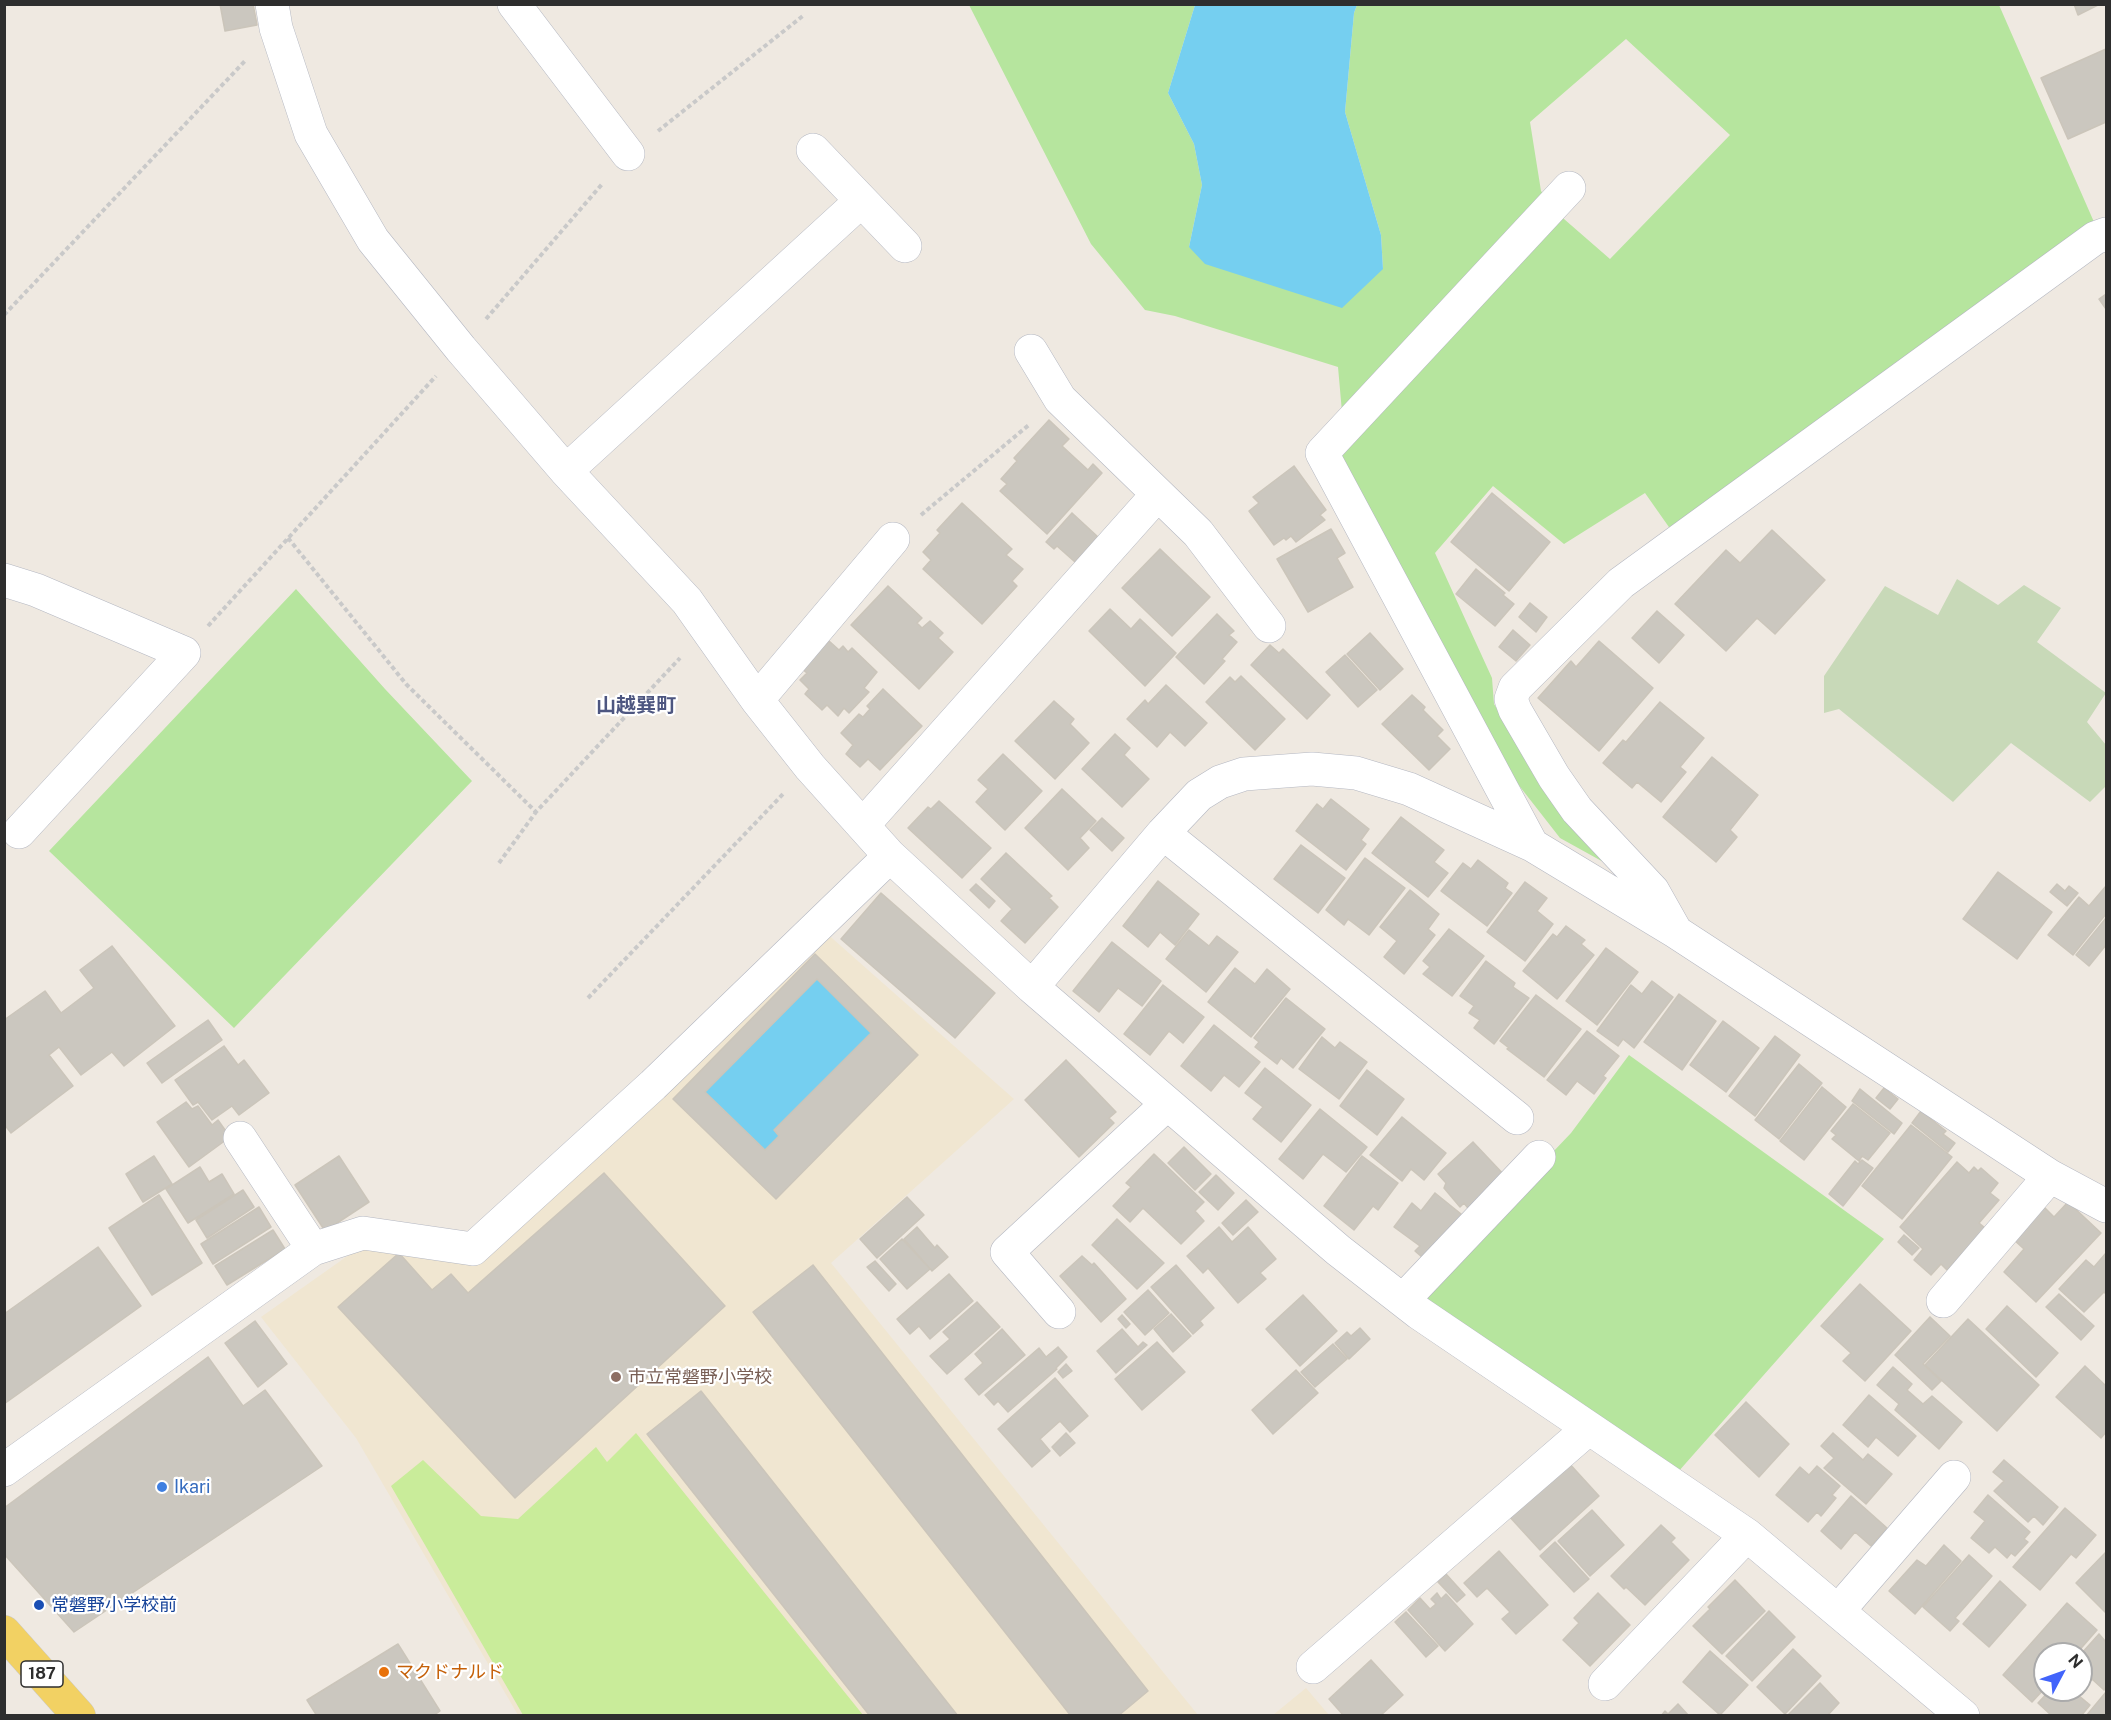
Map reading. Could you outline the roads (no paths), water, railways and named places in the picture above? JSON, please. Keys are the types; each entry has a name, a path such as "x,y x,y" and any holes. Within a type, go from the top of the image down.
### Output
{"main road":[{"name":"187","path":"4,1632 80,1716"}],"street":[{"path":"514,4 628,154"},
{"path":"274,16 311,134 373,240 461,349 566,471 687,601 757,700 810,767 890,856 1032,987 1338,1250 1403,1300 1588,1429 1747,1535 1963,1716"},
{"path":"813,150 904,246"},
{"path":"1532,845 1322,453 1569,188"},
{"path":"566,471 861,201"},
{"path":"1676,932 1653,891 1577,810 1554,777 1515,710 1511,699 1515,688 1621,583 2085,245 2106,234"},
{"path":"1031,351 1060,399 1198,533 1269,626"},
{"path":"863,825 1157,495"},
{"path":"757,700 893,539"},
{"path":"4,580 36,590 184,653 19,832"},
{"path":"1032,987 1199,795 1220,782 1244,774 1312,769 1356,773 1409,789 1532,845 1676,932 2050,1176 2106,1206"},
{"path":"1164,833 1517,1118"},
{"path":"4,1470 313,1249 363,1233 473,1249 653,1085 890,856"},
{"path":"1059,1312 1007,1252 1167,1104"},
{"path":"240,1138 313,1249"},
{"path":"1403,1300 1539,1157"},
{"path":"1943,1301 2050,1176"},
{"path":"1313,1667 1588,1429"},
{"path":"1838,1611 1954,1478"},
{"path":"1605,1684 1747,1535"}],"water":[{"path":"1195,5 1357,5 1354,13 1345,112 1381,235 1383,269 1342,308 1205,264 1189,247 1202,185 1194,144 1168,93"},
{"path":"817,979 871,1033 774,1130 779,1136 765,1150 705,1092"}],"place":[{"name":"市立常磐野小学校","path":"616,1377"},
{"name":"Ikari","path":"162,1487"},
{"name":"常磐野小学校前","path":"39,1605"},
{"name":"マクドナルド","path":"384,1672"}],"district":[{"name":"山越巽町","path":"636,706"}]}
